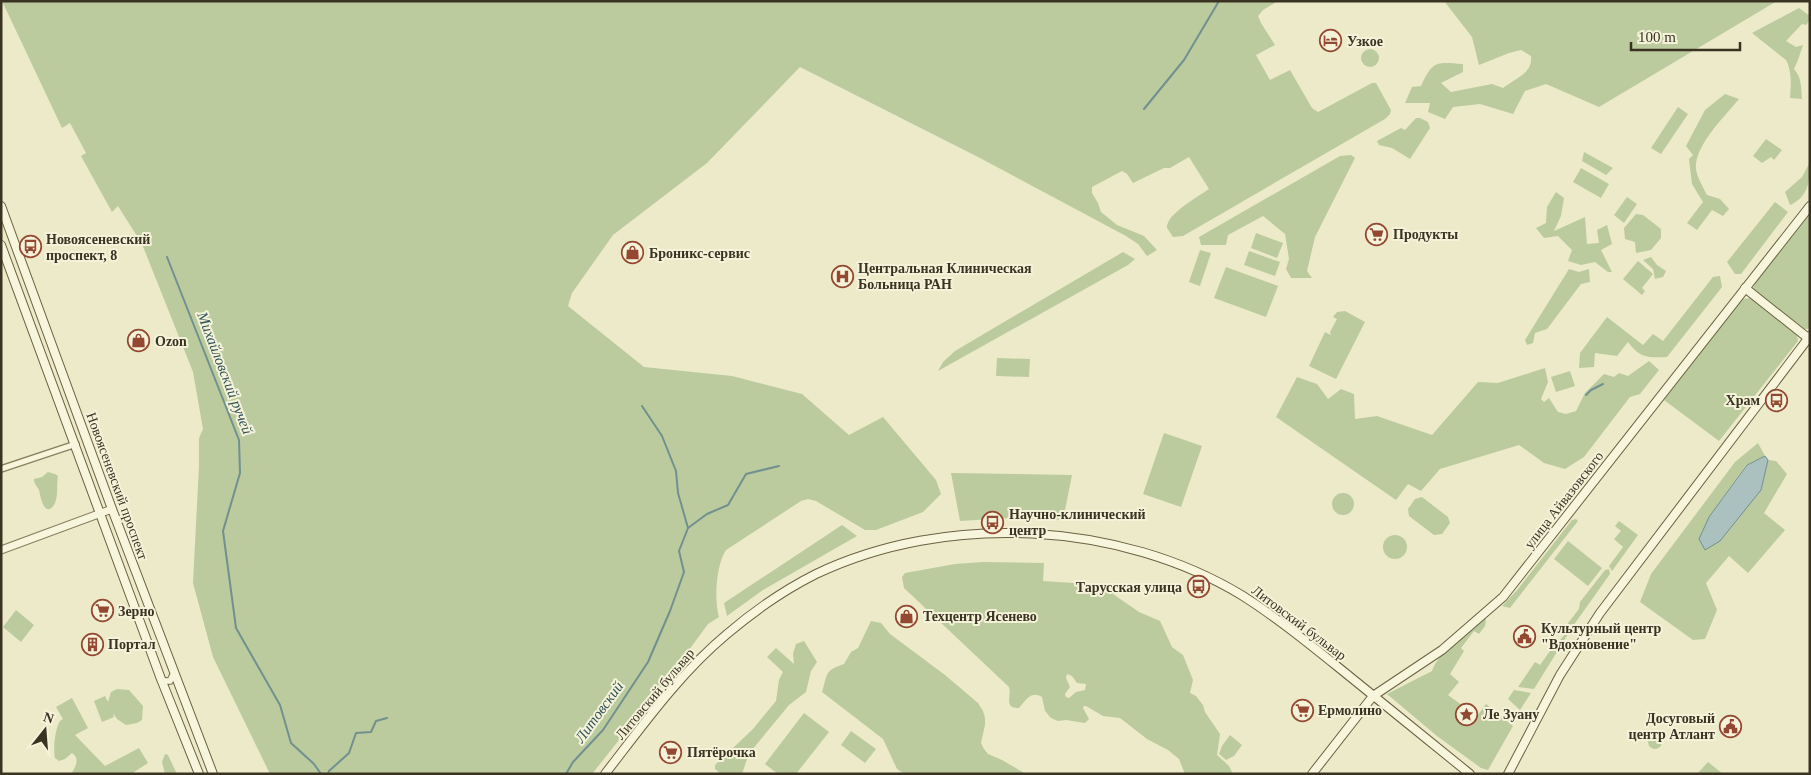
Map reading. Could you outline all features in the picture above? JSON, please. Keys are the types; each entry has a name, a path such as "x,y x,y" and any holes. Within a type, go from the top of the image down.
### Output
{"main road":[{"name":"Новоясеневский проспект","path":"1,206 112,509 213,774"},
{"name":"улица Айвазовского","path":"1373,696 1442,650 1503,597 1810,206"},
{"name":"Новоясеневский проспект","path":"1,245 76,444 161,679 199,774"},
{"path":"1508,774 1560,675 1600,614 1809,337 1745,288"},
{"name":"Литовский бульвар","path":"605,774 692,665 729,632 785,591 817,574 874,552 922,540 956,536 1005,534 1065,536 1123,547 1183,567 1242,596 1287,627 1470,774"},
{"path":"1312,774 1373,696"}],"street":[{"path":"1,469 76,444"},
{"path":"1,550 112,509"},
{"path":"161,679 170,681 174,673"}],"green space":[{"path":"2,1 1278,1 1263,10 1258,16 1275,45 1256,55 1270,80 1290,70 1312,108 1318,112 1372,83 1376,83 1391,110 1385,119 1183,236 1173,237 1167,228 1168,223 1177,212 1209,189 1189,157 1170,168 1164,168 1133,183 1127,174 1122,171 1092,187 1092,193 1101,212 1117,225 1144,236 1157,250 1147,256 1138,244 1126,236 980,158 800,67 707,163 613,235 572,293 568,306 644,367 732,376 802,394 849,435 883,417 936,480 941,494 923,512 876,530 865,530 816,501 808,499 801,501 726,550 718,573 717,610 719,617 708,624 670,676 592,774 270,774 213,657 193,583 199,438 203,429 193,372 142,244 118,206 112,212 81,156 86,153 70,123 62,128"},
{"path":"1444,1 1777,1 1599,107 1546,84 1525,91 1513,114 1480,104 1453,107 1445,119 1428,112 1430,103 1405,103 1412,87 1421,86 1429,71 1436,64 1463,64 1463,72 1441,83 1451,92 1492,84 1503,88 1526,71 1531,62 1531,56 1521,50 1479,65 1472,37"},
{"path":"1799,8 1810,16 1810,20 1806,25 1802,24 1786,41 1796,47 1803,45 1794,69 1800,79 1802,99 1790,98 1790,73 1786,60 1752,33"},
{"path":"1370,49 1376,52 1379,58 1376,64 1370,67 1364,64 1361,58 1364,52"},
{"path":"1725,94 1739,99 1705,141 1697,160 1696,169 1707,195 1720,199 1729,209 1723,216 1712,210 1697,230 1687,223 1703,202 1692,184 1689,159 1693,155 1686,146 1705,110"},
{"path":"1678,107 1688,114 1661,154 1651,148"},
{"path":"1416,118 1428,122 1430,128 1410,159 1392,148 1379,145 1377,141 1401,128 1405,130"},
{"path":"1766,139 1782,150 1774,160 1771,157 1762,163 1753,156"},
{"path":"1584,152 1613,168 1606,175 1582,161"},
{"path":"1351,155 1355,158 1315,237 1307,271 1312,278 1291,278 1286,269 1289,259 1285,234 1263,216 1228,235 1226,245 1201,245 1199,237 1340,156"},
{"path":"1810,162 1810,175 1805,193 1790,205 1785,192 1802,177"},
{"path":"1581,168 1609,184 1601,198 1573,182"},
{"path":"1556,192 1564,198 1561,216 1554,231 1585,217 1587,244 1599,243 1597,230 1607,225 1612,244 1601,250 1612,272 1608,272 1595,262 1581,265 1568,261 1572,250 1558,236 1544,238 1536,228 1546,223 1547,207"},
{"path":"1627,197 1637,204 1624,223 1614,215"},
{"path":"1775,202 1788,212 1741,274 1735,274 1727,262"},
{"path":"1810,212 1810,326 1808,329 1802,329 1753,289 1755,283"},
{"path":"1636,214 1643,215 1661,229 1661,238 1651,250 1636,253 1635,242 1625,239 1624,228"},
{"path":"1256,233 1283,243 1277,258 1251,248"},
{"path":"1200,250 1211,253 1200,286 1189,282"},
{"path":"1249,251 1280,262 1275,276 1244,265"},
{"path":"1123,252 1135,259 1128,265 938,371 943,362 955,351"},
{"path":"1651,257 1657,265 1666,271 1663,277 1655,279 1653,269 1643,260"},
{"path":"1638,261 1653,274 1642,288 1645,291 1642,295 1623,279"},
{"path":"1226,267 1278,286 1266,317 1214,298"},
{"path":"1569,269 1579,272 1589,269 1590,282 1581,284 1547,329 1535,333 1533,343 1527,345 1525,340"},
{"path":"1720,276 1722,287 1667,357 1644,356 1636,351 1628,342 1617,356 1595,353 1594,367 1579,368 1580,353 1607,317 1643,345 1653,334 1663,341 1713,277"},
{"path":"1751,298 1797,335 1798,341 1719,441 1664,400 1742,299"},
{"path":"1345,311 1365,322 1336,379 1309,366 1325,332 1331,335 1330,332 1337,319 1333,317 1337,312"},
{"path":"997,358 1030,359 1029,377 996,376"},
{"path":"1649,361 1659,370 1640,394 1630,397 1584,457 1565,469 1544,463 1519,445 1440,469 1421,491 1408,484 1396,500 1276,417 1297,377 1317,384 1328,399 1341,389 1354,394 1355,419 1377,416 1432,435 1478,382 1498,383 1545,368 1548,382 1541,399 1544,402 1549,398 1558,412 1566,414 1576,411 1585,393 1604,374 1614,377 1619,373 1628,376"},
{"path":"1570,371 1575,386 1556,392 1551,377"},
{"path":"1164,433 1202,446 1181,507 1143,494"},
{"path":"1758,443 1765,456 1746,465 1709,517 1761,490 1768,460 1776,461 1787,474 1764,513 1785,530 1748,573 1729,556 1706,583 1717,610 1705,639 1693,640 1640,602 1651,574 1735,462"},
{"path":"48,472 58,476 56,502 51,509 48,509 43,504 34,479 42,477"},
{"path":"951,473 1072,475 1063,520 1010,518 960,521"},
{"path":"1343,493 1351,496 1354,504 1351,512 1343,515 1335,512 1332,504 1335,496"},
{"path":"1422,497 1448,517 1450,523 1442,534 1434,535 1409,516 1408,509 1415,499"},
{"path":"1576,519 1578,521 1510,608 1502,606 1518,589 1572,520"},
{"path":"1619,521 1638,535 1612,571 1609,566 1623,547 1614,539 1621,531 1615,526"},
{"path":"842,525 857,536 763,590 727,616 724,603"},
{"path":"1395,535 1403,539 1407,547 1403,555 1395,559 1387,555 1383,547 1387,539"},
{"path":"1568,541 1602,568 1588,586 1554,559"},
{"path":"983,562 1044,563 1043,581 1089,584 1114,591 1113,594 1139,612 1160,621 1172,647 1183,655 1193,680 1190,693 1196,696 1203,705 1205,712 1220,734 1217,755 1229,766 1233,774 1185,774 1179,759 1168,750 1147,739 1120,718 1103,716 1086,706 1083,708 1089,719 1085,723 1066,720 1058,721 1051,718 1045,711 1042,697 1038,695 1029,697 1019,708 1011,706 1009,687 904,588 902,577 905,573 955,564","holes":["1067,674 1072,676 1077,683 1086,684 1085,690 1076,692 1069,698 1065,694 1070,687 1066,678"]},
{"path":"1609,569 1610,574 1573,626 1534,689 1518,687 1535,662 1540,665 1568,630 1565,627 1579,609 1580,602 1605,570"},
{"path":"16,610 34,625 21,642 3,627"},
{"path":"1485,618 1485,626 1479,634 1474,631 1461,648 1464,651 1450,674 1459,682 1448,695 1477,716 1486,704 1513,726 1488,770 1481,768 1437,736 1387,694 1432,671 1447,649"},
{"path":"871,621 881,623 890,634 945,675 978,703 985,718 981,743 984,749 988,754 1026,774 904,774 897,769 883,739 822,692 826,677 830,671 844,664 851,652 858,648"},
{"path":"804,641 817,662 811,671 806,692 789,705 752,750 742,774 721,774 715,769 715,765 753,729 776,701 779,680 783,672 767,657 776,648 794,664 793,654 796,644"},
{"path":"117,689 129,690 143,706 142,720 126,725 117,719 113,713 114,717 102,722 94,701 105,696 108,702 111,692"},
{"path":"1514,690 1531,693 1520,710 1508,699"},
{"path":"72,698 88,728 75,735 105,766 139,748 148,763 131,774 71,774 76,763 76,757 72,753 59,761 55,758 54,749 57,729 60,721 63,719 56,707"},
{"path":"804,713 829,732 796,774 778,774 765,764"},
{"path":"851,731 876,749 865,763 841,745"},
{"path":"1230,735 1242,745 1234,756 1226,760 1219,754"},
{"path":"1652,735 1658,735 1662,742 1658,749 1652,749 1648,745 1648,739"},
{"path":"165,754 168,755 177,774 165,774 162,762"},
{"path":"1708,762 1723,774 1697,774"}],"water":[{"path":"1765,456 1768,460 1761,490 1720,541 1705,550 1699,539 1709,517 1747,465"}],"waterway":[{"path":"1144,109 1184,60 1219,1"},
{"name":"Михайловский ручей","path":"167,257 239,440 240,473 223,531 236,628 280,705 291,743 314,764 321,774"},
{"path":"1586,395 1603,384"},
{"path":"642,406 662,436 676,471 678,493 688,528"},
{"name":"Литовский","path":"566,774 573,762 603,730 648,662 684,572 679,551 688,528 707,514 728,505 746,474 779,466"},
{"path":"328,774 349,753 356,733 371,732 376,721 387,718"}],"place":[{"name":"Узкое","path":"1331,41"},
{"name":"Продукты","path":"1377,234"},
{"name":"Новоясеневский проспект, 8","path":"30,247"},
{"name":"Броникс-сервис","path":"633,253"},
{"name":"Центральная Клиническая Больница РАН","path":"842,276"},
{"name":"Ozon","path":"139,341"},
{"name":"Храм","path":"1776,400"},
{"name":"Научно-клинический центр","path":"993,522"},
{"name":"Тарусская улица","path":"1198,587"},
{"name":"Зерно","path":"102,611"},
{"name":"Техцентр Ясенево","path":"907,616"},
{"name":"Культурный центр \"Вдохновение\"","path":"1525,636"},
{"name":"Портал","path":"92,644"},
{"name":"Ермолино","path":"1302,710"},
{"name":"Ле Зуану","path":"1467,714"},
{"name":"Досуговый центр Атлант","path":"1731,726"},
{"name":"Пятёрочка","path":"671,752"}]}
